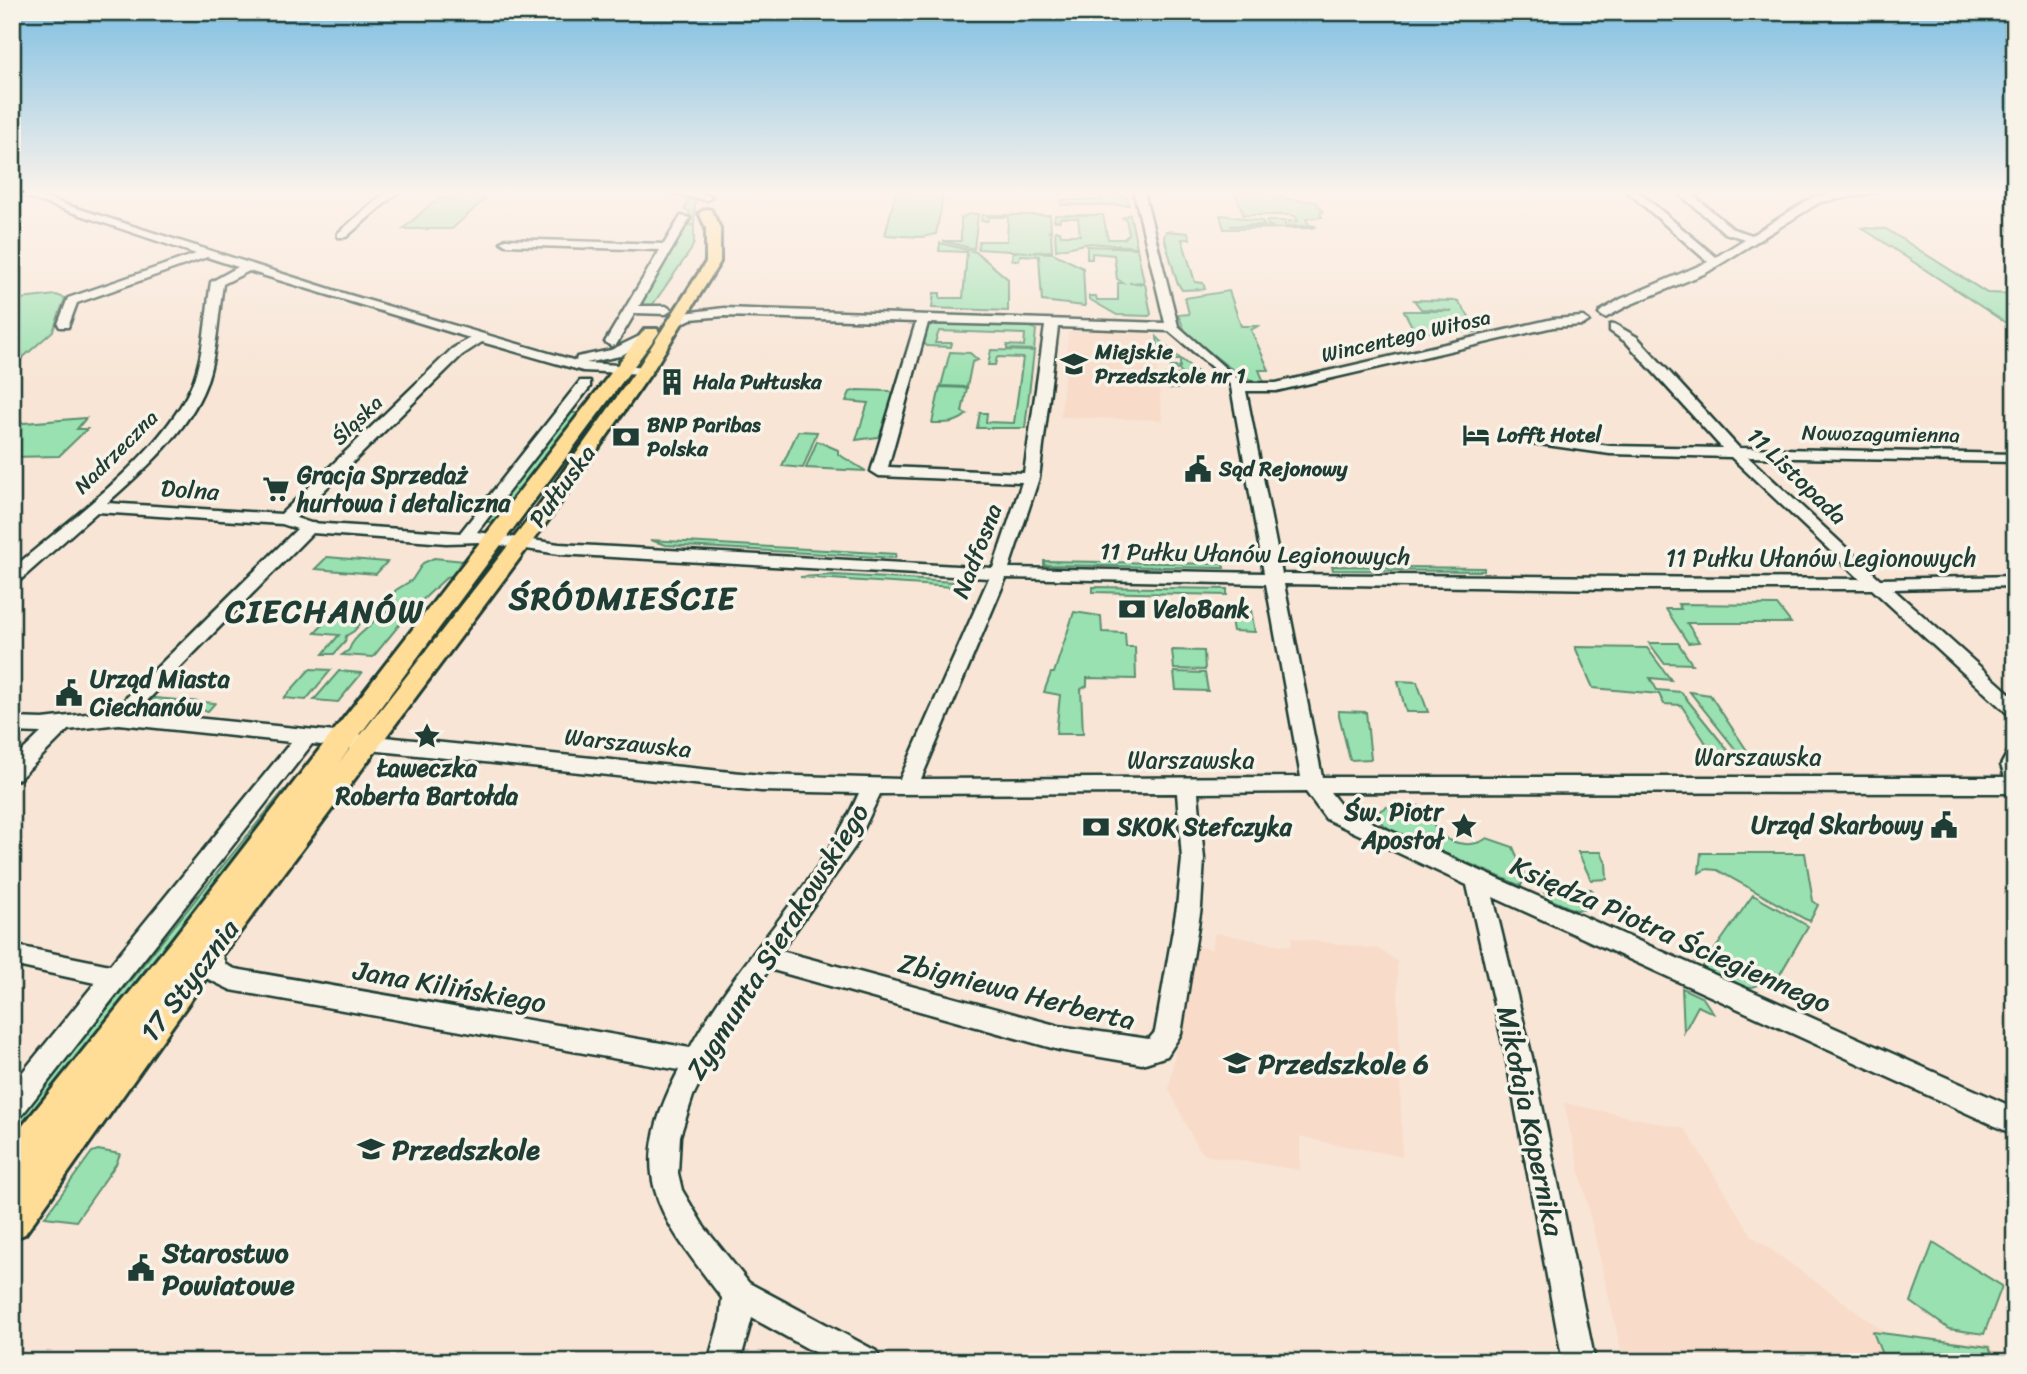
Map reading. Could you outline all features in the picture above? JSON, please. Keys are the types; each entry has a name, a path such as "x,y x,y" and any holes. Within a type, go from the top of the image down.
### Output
{"main road":[{"name":"Pułtuska","path":"355,741 520,544 670,316 698,256"},
{"name":"Pułtuska","path":"355,741 496,539 604,395 636,367 648,337 689,299 713,262 713,256"},
{"name":"17 Stycznia","path":"12,1221 208,951 355,741"},
{"name":"17 Stycznia","path":"12,1168 183,949 355,741"}],"street":[{"path":"64,324 72,301 199,256"},
{"path":"212,256 562,360 636,367"},
{"path":"611,342 663,256"},
{"path":"1155,256 1172,327 1233,379 1238,387 1295,705 1313,786"},
{"path":"1708,256 1716,263"},
{"path":"1605,314 1625,302 1716,263 1726,256"},
{"name":"Nadrzeczna","path":"12,578 146,459 168,435 189,406 203,371 216,282 248,267"},
{"path":"689,299 697,307 724,312"},
{"path":"631,309 670,316 724,312 1172,327"},
{"path":"1583,314 1605,314 1620,321 1619,326 1600,328 1583,321 1583,314"},
{"path":"923,318 879,471 1031,478"},
{"name":"Wincentego Witosa","path":"1238,387 1276,387 1553,323 1583,321"},
{"name":"Nadfosna","path":"907,787 999,574 1031,478 1052,322"},
{"name":"11 Listopada","path":"1614,328 1632,340 1735,453 2015,709"},
{"name":"Śląska","path":"285,519 457,352 480,337"},
{"path":"583,363 615,353 648,337"},
{"path":"583,363 603,384 604,395"},
{"name":"Pułtuska","path":"466,536 585,384"},
{"name":"Nowozagumienna","path":"1537,440 1610,450 2015,458"},
{"name":"Dolna","path":"93,507 285,519"},
{"path":"119,717 308,528 285,519"},
{"name":"11 Pułku Ułanów Legionowych","path":"308,528 446,538 466,536 559,549 999,574 1876,584 2015,581"},
{"name":"Warszawska","path":"12,725 62,724 119,717 761,783 1189,798 1313,786 1557,783 2015,785"},
{"path":"12,774 62,724"},
{"path":"12,1106 307,736"},
{"path":"2015,757 2011,765 2015,776"},
{"name":"Zygmunta Sierakowskiego","path":"738,1294 676,1211 664,1174 664,1143 696,1060 764,957 849,838 873,786"},
{"name":"Księdza Piotra Ściegiennego","path":"1313,786 1334,813 1478,882 2015,1122"},
{"name":"Zbigniewa Herberta","path":"764,957 1059,1038 1142,1052 1155,1051 1164,1044 1168,1034 1189,907 1193,859 1189,798"},
{"name":"Mikołaja Kopernika","path":"1478,882 1519,1057 1579,1362"},
{"name":"Jana Kilińskiego","path":"208,951 217,972 231,979 696,1060"},
{"path":"12,955 114,976"},
{"path":"724,1362 736,1320 738,1294 865,1362"}],"shaded area":[{"path":"1068,331 1140,331 1154,336 1162,420 1061,417"},
{"path":"1215,933 1291,947 1292,936 1297,939 1378,949 1397,961 1402,1156 1300,1136 1300,1170 1205,1155 1196,1145 1169,1089 1180,1025 1184,1025 1196,947 1212,949"},
{"path":"1564,1103 1685,1129 1752,1236 1888,1334 1989,1344 2001,1362 1624,1362"}],"green space":[{"path":"668,256 687,256 651,307 640,306"},
{"path":"967,256 981,256 1008,279 1008,311 932,308 934,293 940,293 940,298 963,298"},
{"path":"1039,256 1059,256 1083,268 1085,306 1042,301"},
{"path":"1114,256 1139,256 1144,282 1129,283 1145,284 1151,314 1149,316 1117,315 1089,299 1089,296 1096,296 1097,300 1118,300 1118,283 1123,283 1117,279"},
{"path":"1170,256 1187,256 1195,282 1203,283 1205,289 1182,290"},
{"path":"1905,256 1929,256 1987,293 2015,294 2015,329"},
{"path":"1229,291 1241,326 1258,326 1251,330 1269,370 1259,370 1264,382 1246,378 1223,363 1185,331 1178,315 1189,314 1185,298"},
{"path":"56,295 65,298 53,331 12,367 12,300"},
{"path":"1414,300 1458,301 1480,332 1415,332 1404,311 1452,311 1421,309"},
{"path":"927,326 1031,327 1036,330 1034,350 1007,349 1007,345 1024,346 1025,334 939,331 935,343 952,343 951,347 927,346 922,341"},
{"path":"1157,337 1209,381 1177,380 1177,389 1168,388 1166,375 1181,375 1180,370 1170,369 1180,367 1180,360 1159,360"},
{"path":"991,350 1034,351 1025,428 977,428 980,413 987,413 986,422 1014,423 1023,358 997,357 995,365 988,365"},
{"path":"950,352 970,353 978,360 972,362 967,387 941,386"},
{"path":"940,387 967,388 962,412 967,414 955,421 932,423"},
{"path":"889,391 896,395 885,436 856,440 868,403 846,401 850,392"},
{"path":"567,413 580,413 497,522 483,522"},
{"path":"86,418 77,429 87,429 59,456 12,457 12,424"},
{"path":"798,431 817,432 803,468 782,466"},
{"path":"817,441 838,450 838,454 866,471 806,468"},
{"path":"650,540 896,554 895,558 666,545"},
{"path":"327,557 387,562 376,574 315,569"},
{"path":"434,558 465,561 452,576 447,577 416,606 385,604 396,590 412,580 423,563"},
{"path":"1044,561 1223,564 1224,568 1044,565"},
{"path":"1332,566 1484,568 1484,571 1333,570"},
{"path":"835,575 954,582 953,587 800,577"},
{"path":"1093,587 1227,589 1227,595 1093,592"},
{"path":"1228,604 1250,605 1255,632 1233,631"},
{"path":"1678,604 1777,605 1791,623 1687,623 1699,642 1688,643 1666,609 1681,609"},
{"path":"361,610 371,611 354,631 346,636 345,642 334,654 323,654 339,635 315,633 330,617 354,618"},
{"path":"378,611 409,613 373,657 342,655 373,622"},
{"path":"1074,612 1101,616 1102,632 1125,633 1126,647 1135,647 1136,679 1087,678 1087,686 1081,689 1083,734 1056,734 1060,695 1044,692 1051,673 1054,673"},
{"path":"1649,643 1678,643 1692,664 1664,663"},
{"path":"1575,647 1647,648 1671,680 1650,678 1657,690 1681,692 1734,758 1715,757 1681,705 1664,704 1659,694 1593,688"},
{"path":"1172,650 1204,651 1205,670 1174,669"},
{"path":"310,669 331,670 306,700 284,698"},
{"path":"339,671 362,673 338,702 314,700"},
{"path":"1174,672 1205,673 1208,691 1176,690"},
{"path":"1398,681 1417,682 1428,712 1406,712"},
{"path":"1690,692 1710,695 1750,755 1740,755"},
{"path":"154,698 215,703 208,711 146,706"},
{"path":"1338,711 1366,712 1371,759 1350,760"},
{"path":"284,790 292,791 12,1152 12,1127"},
{"path":"1389,806 1419,806 1431,812 1436,830 1451,841 1470,844 1487,838 1513,847 1525,875 1521,886 1389,829 1376,818 1377,812"},
{"path":"1578,852 1601,852 1606,863 1607,879 1591,880"},
{"path":"1701,853 1805,853 1813,901 1818,905 1810,921 1717,870 1706,869 1699,873"},
{"path":"1539,881 1549,889 1591,889 1590,909 1575,910 1547,898"},
{"path":"1753,895 1808,926 1772,988 1764,983 1747,989 1701,969"},
{"path":"1682,988 1703,998 1713,1013 1698,1006 1684,1032"},
{"path":"98,1150 120,1154 116,1164 76,1221 45,1217 92,1152"},
{"path":"1933,1243 2002,1286 1984,1334 1949,1329 1911,1302"},
{"path":"1873,1332 1989,1347 1996,1362 1885,1362"}],"place":[{"name":"Miejskie Przedszkole nr 1","path":"1074,364"},
{"name":"Hala Pułtuska","path":"672,382"},
{"name":"Lofft Hotel","path":"1476,435"},
{"name":"BNP Paribas Polska","path":"626,437"},
{"name":"Sąd Rejonowy","path":"1198,469"},
{"name":"Gracja Sprzedaż hurtowa i detaliczna","path":"276,489"},
{"name":"VeloBank","path":"1132,609"},
{"name":"Urząd Miasta Ciechanów","path":"69,693"},
{"name":"Ławeczka Roberta Bartołda","path":"427,736"},
{"name":"Urząd Skarbowy","path":"1944,825"},
{"name":"Św. Piotr Apostoł","path":"1464,826"},
{"name":"SKOK Stefczyka","path":"1096,827"},
{"name":"Przedszkole 6","path":"1237,1063"},
{"name":"Przedszkole","path":"371,1149"},
{"name":"Starostwo Powiatowe","path":"141,1268"}],"district":[{"name":"ŚRÓDMIEŚCIE","path":"623,598"},
{"name":"CIECHANÓW","path":"325,611"}]}
